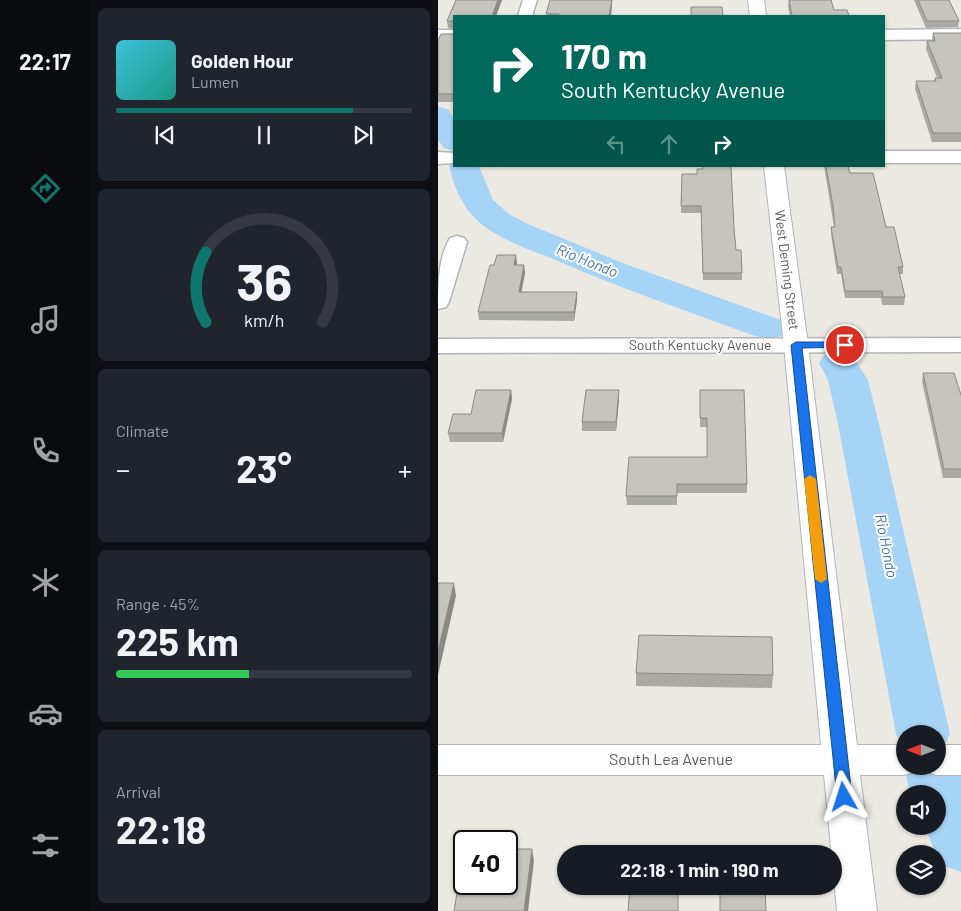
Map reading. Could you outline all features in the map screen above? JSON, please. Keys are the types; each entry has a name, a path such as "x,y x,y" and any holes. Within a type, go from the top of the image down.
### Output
{"street":[{"path":"525,15 530,0"},
{"path":"756,0 758,15"},
{"path":"885,35 962,34"},
{"path":"438,35 453,35"},
{"path":"885,157 962,157"},
{"name":"West Deming Street","path":"774,167 796,345 857,911"},
{"path":"438,302 457,242"},
{"name":"South Kentucky Avenue","path":"438,346 962,345"},
{"name":"South Lea Avenue","path":"438,760 896,760"},
{"path":"946,760 962,760"}],"building":[{"path":"456,0 498,0 492,15 453,15 453,21 447,21"},
{"path":"550,0 612,0 609,15 546,14"},
{"path":"789,0 831,0 834,10 847,10 849,15 792,15"},
{"path":"918,0 949,0 959,21 927,21"},
{"path":"691,7 722,7 723,15 691,15"},
{"path":"933,33 962,33 962,133 933,133 916,81 936,81 935,78 942,78 927,41 935,41"},
{"path":"441,34 453,34 453,94 438,94 438,40"},
{"path":"703,167 731,167 736,250 741,250 742,273 703,273 701,206 681,206 682,174 697,174 697,169 703,169"},
{"path":"826,167 848,167 850,173 873,173 886,227 894,227 903,267 898,267 905,297 883,297 882,291 845,291 841,267 838,267 831,227 835,227"},
{"path":"497,255 516,255 514,265 524,265 519,292 577,292 574,312 478,312 490,265 494,265"},
{"path":"923,373 954,373 962,398 962,469 944,469"},
{"path":"476,390 511,390 502,433 448,433 453,414 471,414"},
{"path":"586,390 619,390 616,422 582,422"},
{"path":"700,390 744,390 747,484 677,484 677,496 626,496 629,457 707,457 707,418 700,418"},
{"path":"438,583 454,583 438,651"},
{"path":"639,635 772,637 773,675 636,673"},
{"path":"518,849 532,849 524,911 454,911 457,895 518,895"},
{"path":"629,895 678,895 678,911 628,911"},
{"path":"720,895 765,895 766,911 720,911"}],"waterway":[{"name":"Rio Hondo","path":"438,115 453,140"},
{"name":"Rio Hondo","path":"464,167 471,188 479,203 498,221 507,226 526,236 607,270 768,328"},
{"name":"Rio Hondo","path":"838,363 848,380 859,424 921,725"},
{"name":"Rio Hondo","path":"934,775 939,795 962,846"}],"slow traffic":[{"path":"810,479 821,579"}],"route":[{"path":"844,797 796,345 845,345"}]}
